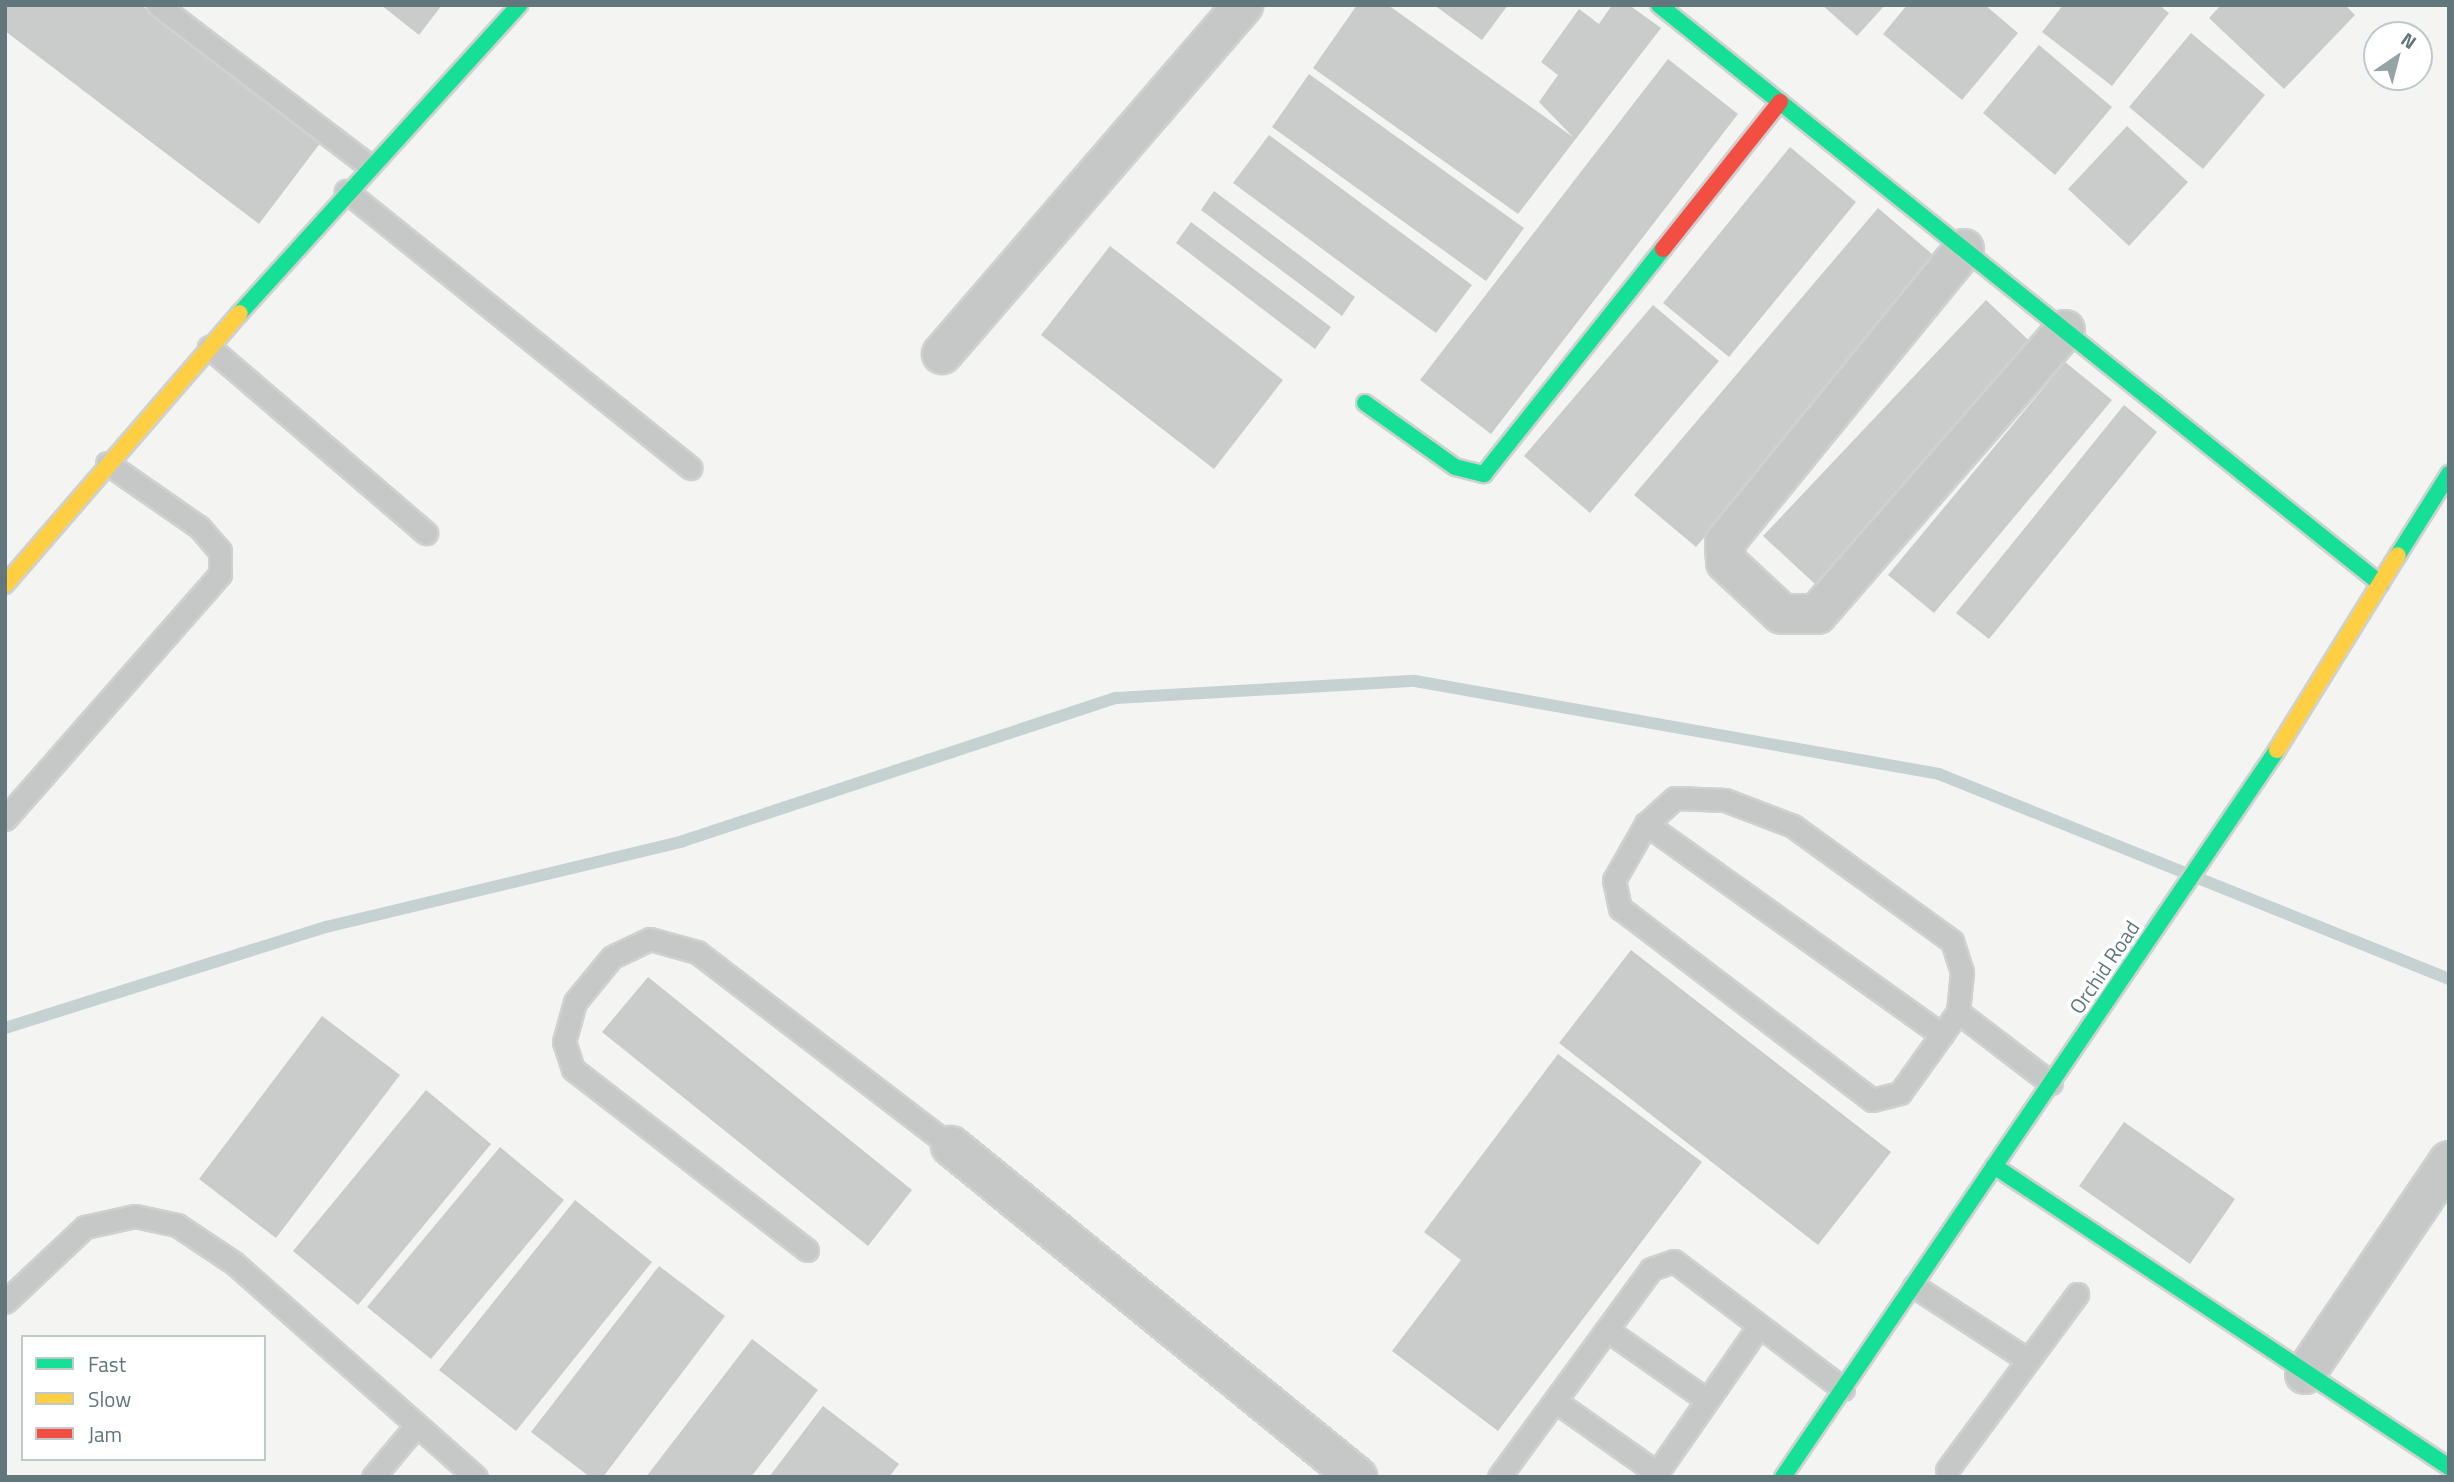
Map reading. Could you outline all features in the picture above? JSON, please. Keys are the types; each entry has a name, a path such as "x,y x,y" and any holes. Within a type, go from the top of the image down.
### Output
{"street":[{"path":"5,585 107,463 346,191 519,5"},
{"path":"942,354 1243,5"},
{"path":"1659,5 2381,584"},
{"path":"1365,403 1455,467 1484,474 1780,102"},
{"path":"1964,249 1726,542 1726,562 1782,614 1817,614 2065,330"},
{"name":"Orchid Road","path":"1783,1477 2157,926 2244,803 2449,474"},
{"path":"951,1146 1357,1477"},
{"path":"2305,1374 2449,1161"},
{"path":"1994,1166 2449,1467"}],"lane":[{"path":"158,5 369,166"},
{"path":"346,191 691,468"},
{"path":"209,347 426,533"},
{"path":"5,819 220,574 220,551 199,527 107,463"},
{"path":"1675,798 1725,800 1793,826 1952,942 1962,972 1958,1012 1900,1093 1872,1100 1620,908 1614,880 1646,824 1675,798"},
{"path":"1646,824 1942,1035"},
{"path":"807,1250 573,1069 564,1042 575,1003 612,957 650,939 697,952 951,1146"},
{"path":"1958,1012 2051,1083"},
{"path":"5,1302 85,1227 135,1216 177,1225 234,1263 476,1477"},
{"path":"1502,1476 1651,1269 1674,1262 1843,1389"},
{"path":"1914,1286 2028,1360"},
{"path":"1947,1470 2077,1294"},
{"path":"1555,1401 1655,1475 1759,1326"},
{"path":"1607,1330 1707,1400"},
{"path":"373,1477 416,1426"}],"building":[{"path":"5,5 141,5 321,142 259,224 5,31"},
{"path":"381,5 442,5 419,35"},
{"path":"1357,5 1388,5 1573,137 1539,102 1558,75 1541,62 1579,9 1599,24 1612,5 1629,5 1661,28 1518,214 1313,68"},
{"path":"1434,5 1508,5 1482,40"},
{"path":"1822,5 1885,5 1857,36"},
{"path":"1907,5 1985,5 2018,33 1962,100 1883,34"},
{"path":"2063,5 2159,5 2169,13 2112,86 2042,32"},
{"path":"2221,5 2345,5 2355,15 2284,89 2209,18"},
{"path":"2191,33 2265,95 2203,169 2129,107"},
{"path":"2039,45 2112,107 2055,175 1983,113"},
{"path":"1668,59 1738,114 1491,434 1420,380"},
{"path":"1309,74 1524,228 1486,281 1272,127"},
{"path":"2127,126 2188,182 2129,246 2068,189"},
{"path":"1269,135 1472,285 1436,333 1233,183"},
{"path":"1790,147 1856,202 1729,357 1663,303"},
{"path":"1214,191 1355,297 1342,316 1201,210"},
{"path":"1878,208 1939,260 1696,547 1634,495"},
{"path":"1191,222 1331,327 1315,349 1176,243"},
{"path":"1110,246 1283,380 1214,469 1041,335"},
{"path":"1986,300 2038,349 1816,585 1763,536"},
{"path":"1653,305 1719,361 1590,513 1524,456"},
{"path":"2065,362 2112,400 1934,613 1888,575"},
{"path":"2124,405 2157,432 1989,639 1956,613"},
{"path":"1631,950 1891,1152 1818,1245 1559,1043"},
{"path":"648,977 912,1190 868,1246 602,1032"},
{"path":"322,1016 400,1075 276,1238 199,1179"},
{"path":"1558,1054 1702,1162 1498,1431 1392,1351 1461,1260 1424,1232"},
{"path":"426,1090 491,1144 358,1305 293,1251"},
{"path":"2124,1122 2235,1199 2190,1264 2079,1186"},
{"path":"500,1147 564,1200 431,1359 367,1307"},
{"path":"575,1200 652,1262 516,1431 439,1370"},
{"path":"659,1266 725,1316 603,1477 590,1477 531,1432"},
{"path":"752,1339 818,1390 751,1477 646,1477"},
{"path":"823,1406 899,1464 889,1477 769,1477"}],"waterway":[{"path":"5,1028 326,927 683,841 1116,698 1415,681 1939,774 2449,979"}],"traffic: fast":[{"path":"240,313 519,5"},
{"path":"1659,5 2381,584"},
{"path":"1365,403 1455,467 1484,474 1663,249"},
{"path":"2398,555 2449,474"},
{"path":"1783,1477 2277,750"},
{"path":"1994,1166 2449,1467"}],"traffic: slow":[{"path":"5,585 240,313"},
{"path":"2277,750 2398,555"}],"traffic: jam":[{"path":"1663,249 1780,102"}]}
